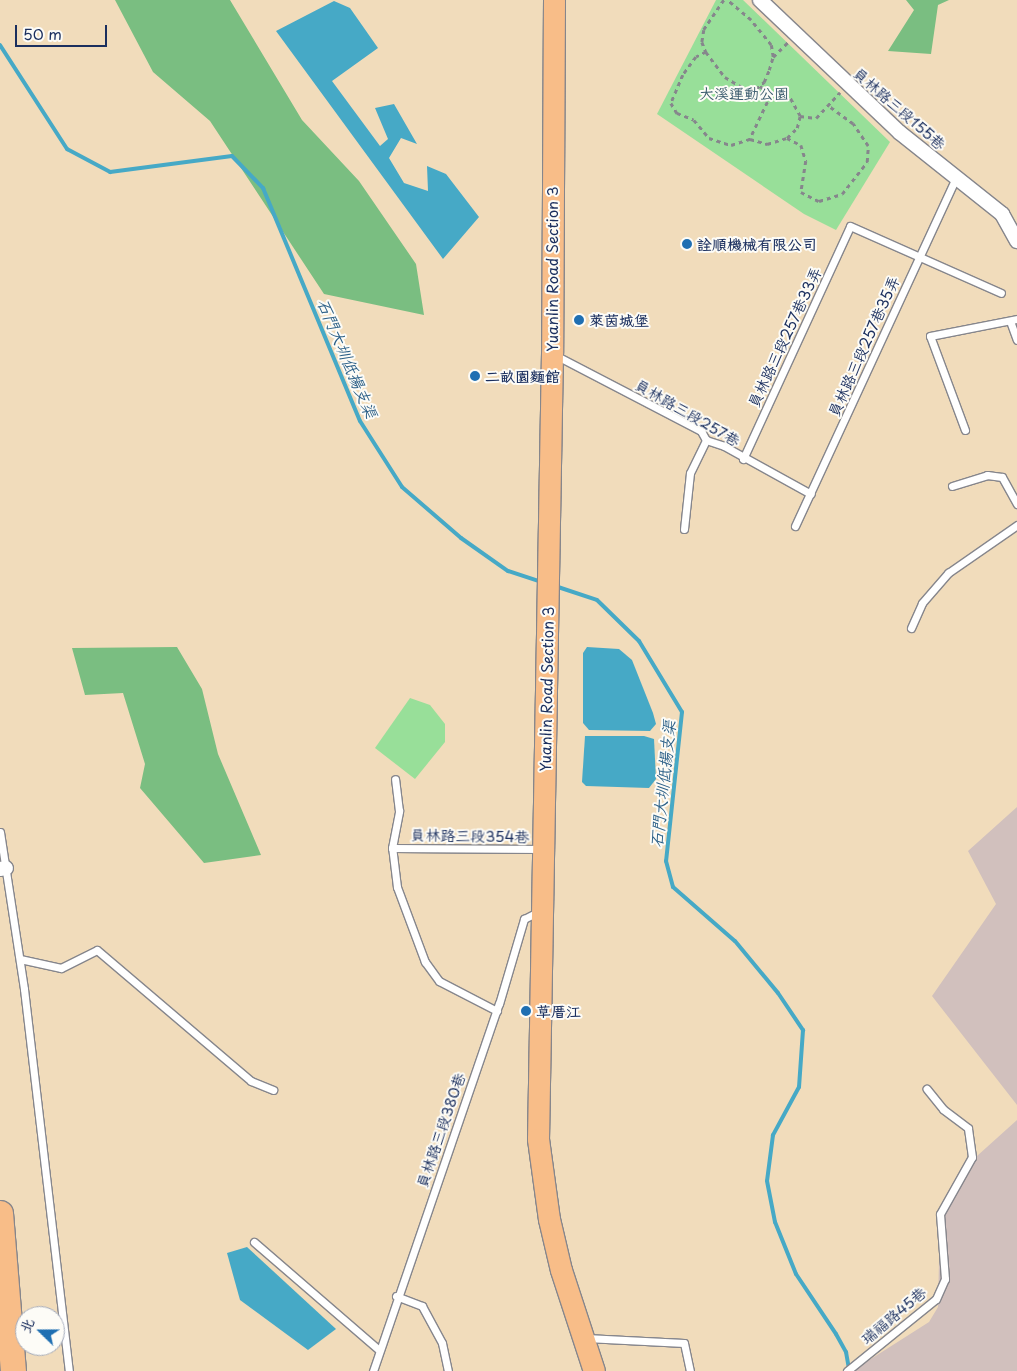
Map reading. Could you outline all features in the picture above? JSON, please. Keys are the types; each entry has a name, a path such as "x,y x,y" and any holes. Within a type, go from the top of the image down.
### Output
{"highway":[{"path":"0,1213 13,1371"}],"main road":[{"name":"Yuanlin Road Section 3","path":"554,0 552,354 547,584 544,909 538,1061 538,1139 549,1219 561,1270 594,1371"}],"street":[{"name":"員林路三段155巷","path":"760,0 794,35 899,132 1002,214 1017,241"}],"lane":[{"name":"員林路三段257巷35弄","path":"795,526 956,177"},
{"name":"員林路三段257巷33弄","path":"743,459 850,226 919,256"},
{"path":"919,256 1001,293"},
{"path":"965,430 930,336 1013,320 1017,340"},
{"name":"員林路三段257巷","path":"552,354 700,431 706,440 724,446 743,459 811,494"},
{"path":"684,529 690,472 706,440"},
{"path":"952,486 987,475 1002,477 1017,504"},
{"path":"911,628 922,603 948,573 1017,525"},
{"path":"392,848 399,811 396,779"},
{"path":"0,832 3,868 20,960 69,1371"},
{"name":"員林路三段354巷","path":"497,1011 439,982 425,962 398,887 392,848 545,849"},
{"name":"員林路三段380巷","path":"373,1371 396,1296 497,1011 524,919 544,909"},
{"path":"20,960 61,968 97,950 252,1081 273,1090"},
{"name":"瑞福路45巷","path":"846,1371 936,1299 945,1278 940,1214 972,1157 968,1128 943,1109 927,1089"},
{"path":"254,1242 379,1350"},
{"path":"396,1296 422,1306 442,1343 448,1371"},
{"path":"584,1338 684,1343 690,1371"}],"path":[{"path":"724,0 704,30 702,42 706,52 724,77 736,85 747,90 760,86 773,57 794,35"},
{"path":"728,0 751,20 771,45 773,57"},
{"path":"706,52 696,58 683,75 671,103 677,113 694,120 715,141 731,145 750,139 767,144 787,138 797,128 800,116 789,96 771,95 760,86"},
{"path":"800,116 816,118 848,84"},
{"path":"750,139 771,95"},
{"path":"787,138 801,145 806,161 802,192 819,201 842,194 867,162 868,146 853,124 828,106"}],"shaded area":[{"path":"1017,807 1017,1105 932,996 996,904 968,851"},
{"path":"1017,1120 1017,1371 852,1371 929,1322 938,1307 940,1214 977,1156"}],"green space":[{"path":"115,0 230,0 302,120 359,181 416,264 424,315 324,294 210,121 153,72"},
{"name":"大溪運動公園","path":"716,0 743,0 890,142 836,230 804,214 657,114"},
{"path":"906,0 949,0 938,5 931,54 888,51 914,10"},
{"path":"177,647 202,689 218,754 261,855 204,863 140,788 145,764 123,693 85,695 72,648"},
{"path":"410,698 430,705 445,724 445,742 415,779 375,748"}],"water":[{"path":"334,1 350,8 378,48 332,81 380,146 388,139 375,108 394,104 417,144 401,138 389,158 404,183 428,191 427,166 446,174 479,217 443,259 276,31"},
{"path":"587,647 619,649 632,660 656,724 650,731 589,730 583,723 583,653"},
{"path":"585,736 644,736 654,739 656,779 649,788 586,786 582,782"},
{"path":"247,1247 336,1329 308,1350 240,1300 227,1253"}],"waterway":[{"name":"石門大圳低揚支渠","path":"0,45 67,149 110,172 232,156 263,188 360,421 402,487 461,538 508,571 541,582"},
{"name":"石門大圳低揚支渠","path":"555,586 597,600 639,641 682,712 666,861 673,887 735,941 778,993 803,1030 799,1087 773,1135 767,1181 775,1222 796,1274 836,1334 846,1352 849,1369"}],"place":[{"name":"詮順機械有限公司","path":"687,244"},
{"name":"萊茵城堡","path":"579,320"},
{"name":"二畝園麵館","path":"475,376"},
{"name":"草厝江","path":"526,1011"}]}
